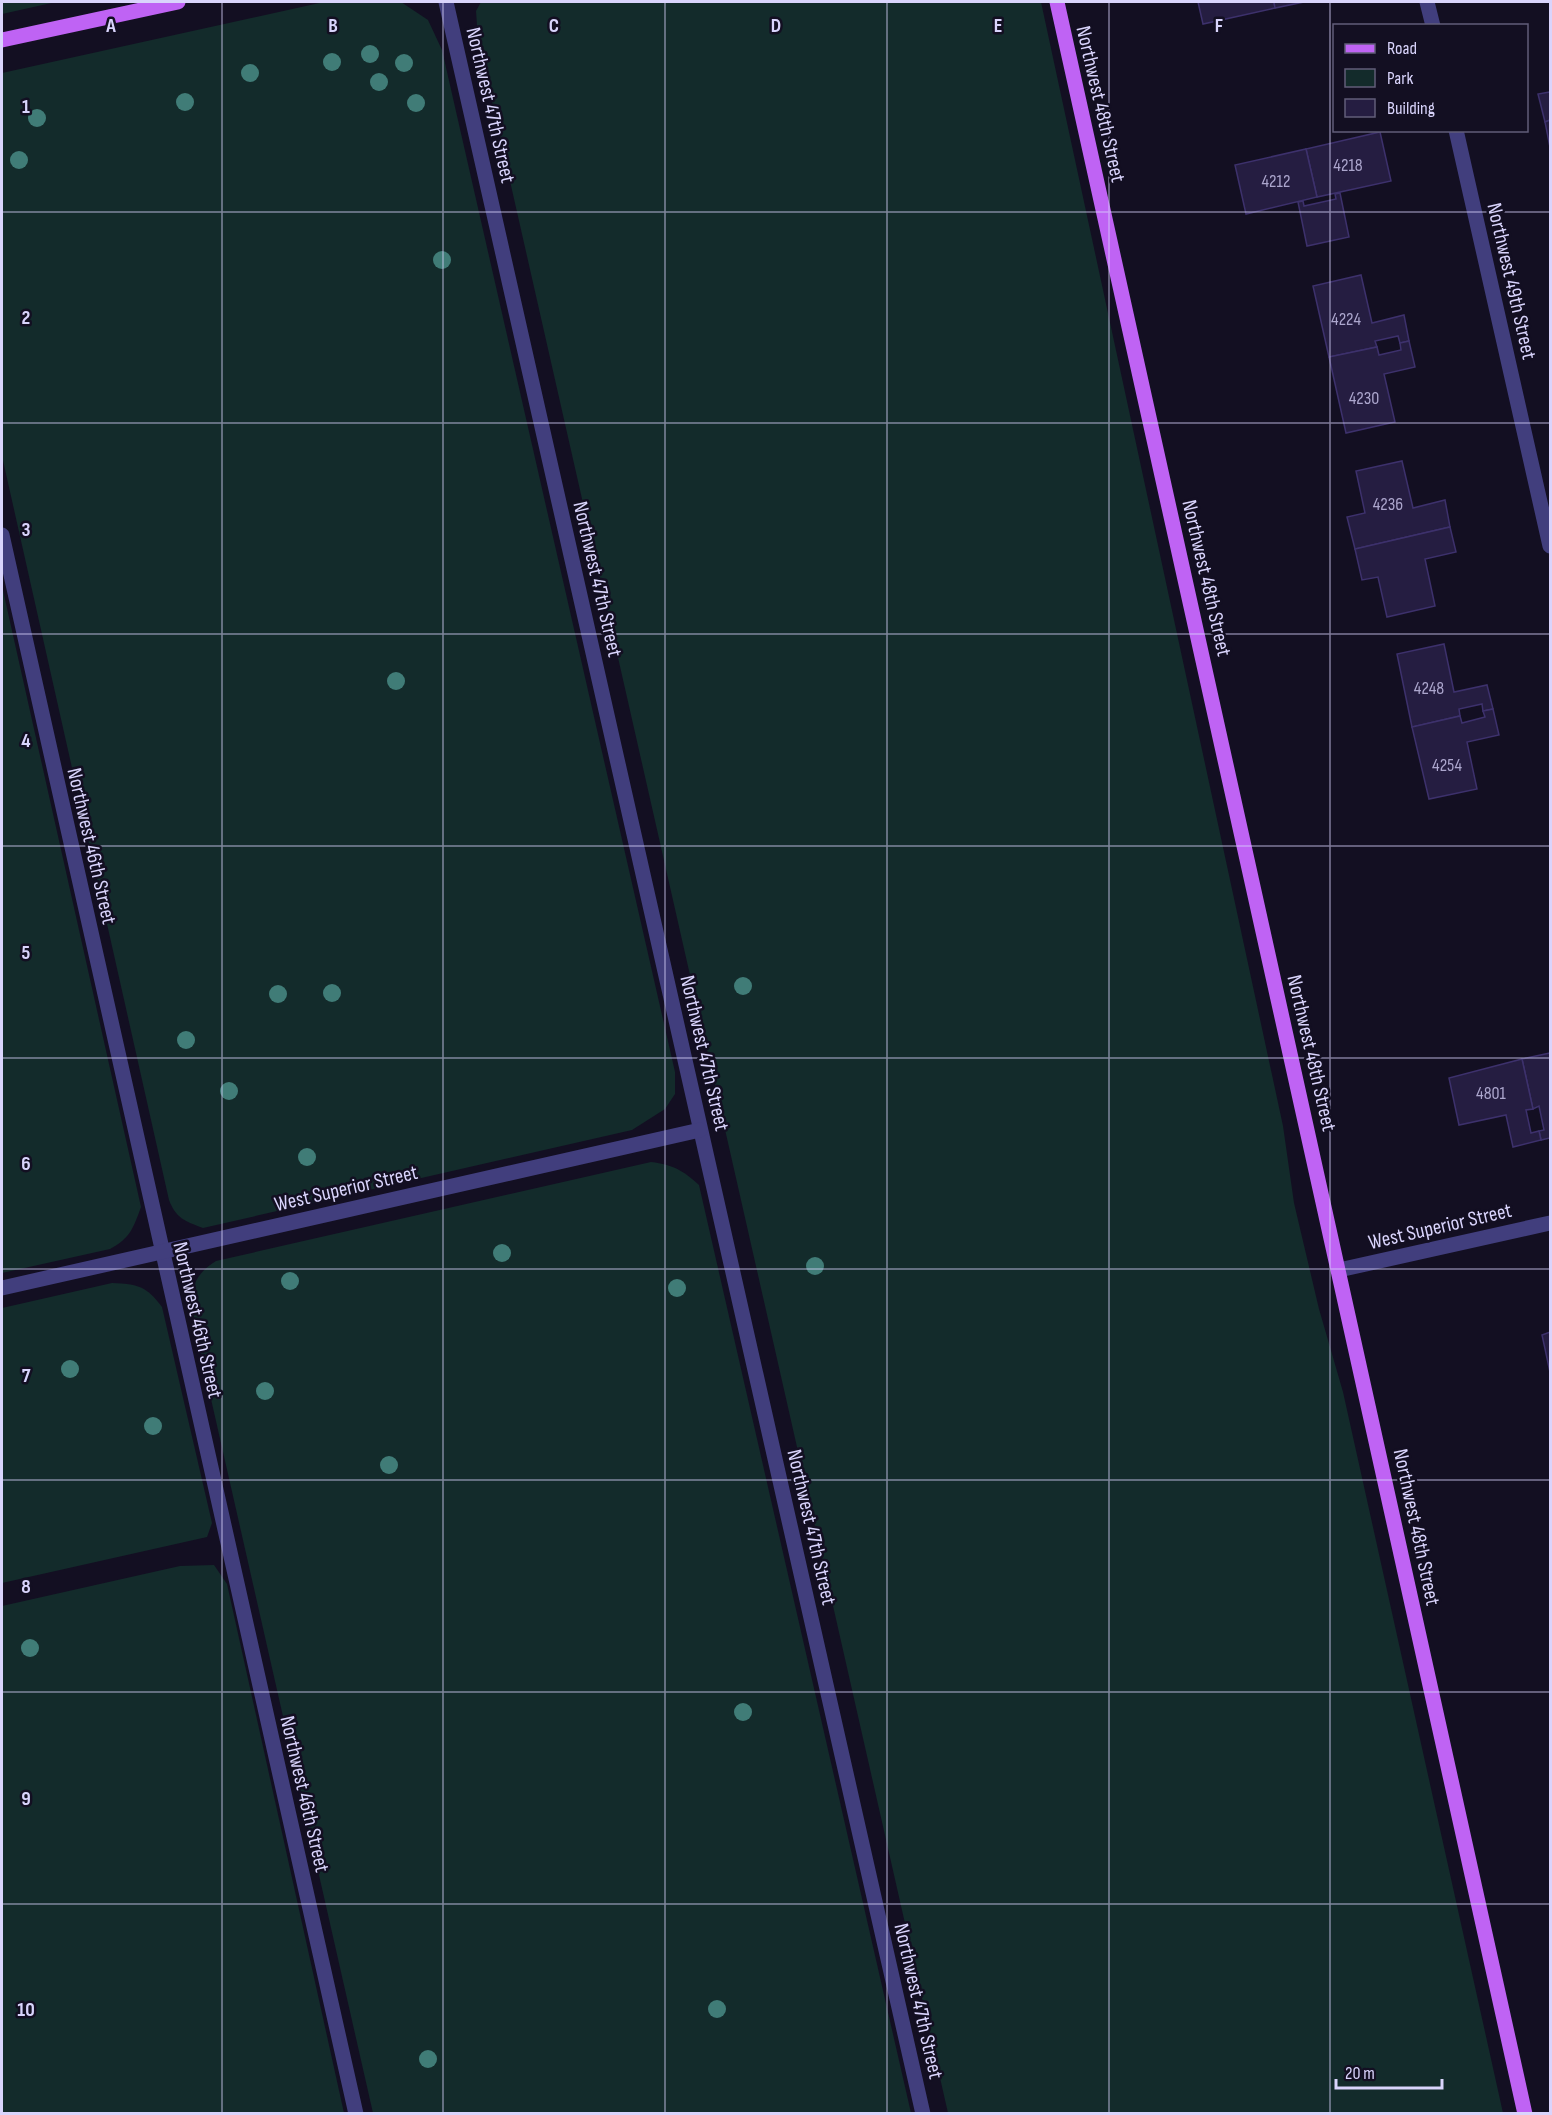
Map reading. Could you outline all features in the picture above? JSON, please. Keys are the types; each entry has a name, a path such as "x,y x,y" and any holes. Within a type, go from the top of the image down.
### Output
{"main road":[{"path":"2,40 178,2"},
{"name":"Northwest 48th Street","path":"1057,2 1526,2114"}],"street":[{"name":"Northwest 47th Street","path":"446,2 923,2114"},
{"path":"1427,2 1432,24"},
{"name":"Northwest 49th Street","path":"1456,132 1551,546"},
{"name":"Northwest 46th Street","path":"2,535 356,2114"},
{"name":"West Superior Street","path":"2,1287 700,1130"},
{"name":"West Superior Street","path":"1339,1270 1551,1223"}],"green space":[{"path":"2,2 56,2 2,14"},
{"path":"324,2 401,2 428,20 442,50 675,1072 675,1094 665,1109 632,1130 203,1228 182,1218 169,1200 2,456 2,73"},
{"path":"481,2 1041,2 1283,1126 1294,1203 1319,1309 1343,1392 1503,2113 948,2113 478,40 476,11"},
{"path":"2,586 141,1207 130,1232 110,1249 2,1273"},
{"path":"651,1162 677,1169 699,1185 911,2113 373,2113 189,1302 191,1295 201,1274 216,1261"},
{"path":"112,1283 135,1285 146,1290 162,1307 212,1523 207,1537 2,1583 2,1308"},
{"path":"214,1565 227,1584 344,2113 2,2113 2,1606 180,1566"}],"building":[{"path":"1198,2 1274,2 1275,8 1203,24"},
{"path":"1274,2 1304,2 1275,8"},
{"path":"1550,92 1550,120 1545,122 1538,94"},
{"path":"1550,120 1550,147 1545,122"},
{"path":"1380,132 1391,181 1317,197 1306,149"},
{"path":"1306,149 1317,197 1246,214 1235,165"},
{"path":"1340,193 1349,237 1307,246 1298,202 1303,201 1304,206 1336,199 1335,194"},
{"path":"1361,275 1372,323 1404,315 1409,341 1400,343 1398,336 1375,341 1377,347 1329,357 1313,286"},
{"path":"1409,341 1415,367 1384,374 1395,422 1346,433 1329,357 1377,347 1379,355 1401,350 1400,343"},
{"path":"1402,461 1413,508 1445,500 1450,527 1355,549 1347,517 1365,513 1356,471"},
{"path":"1450,527 1456,552 1425,559 1435,606 1387,617 1378,577 1362,580 1355,549"},
{"path":"1444,644 1454,692 1487,685 1493,709 1483,711 1482,704 1459,709 1460,716 1412,727 1397,654"},
{"path":"1493,709 1499,735 1467,742 1477,789 1429,799 1412,727 1460,716 1462,723 1485,717 1483,711"},
{"path":"1550,1053 1550,1138 1541,1140 1539,1131 1544,1130 1539,1106 1533,1109 1522,1059"},
{"path":"1522,1059 1533,1109 1526,1110 1531,1133 1539,1131 1541,1140 1513,1147 1506,1115 1459,1125 1449,1078"},
{"path":"1550,1332 1550,1372 1542,1335"}]}
